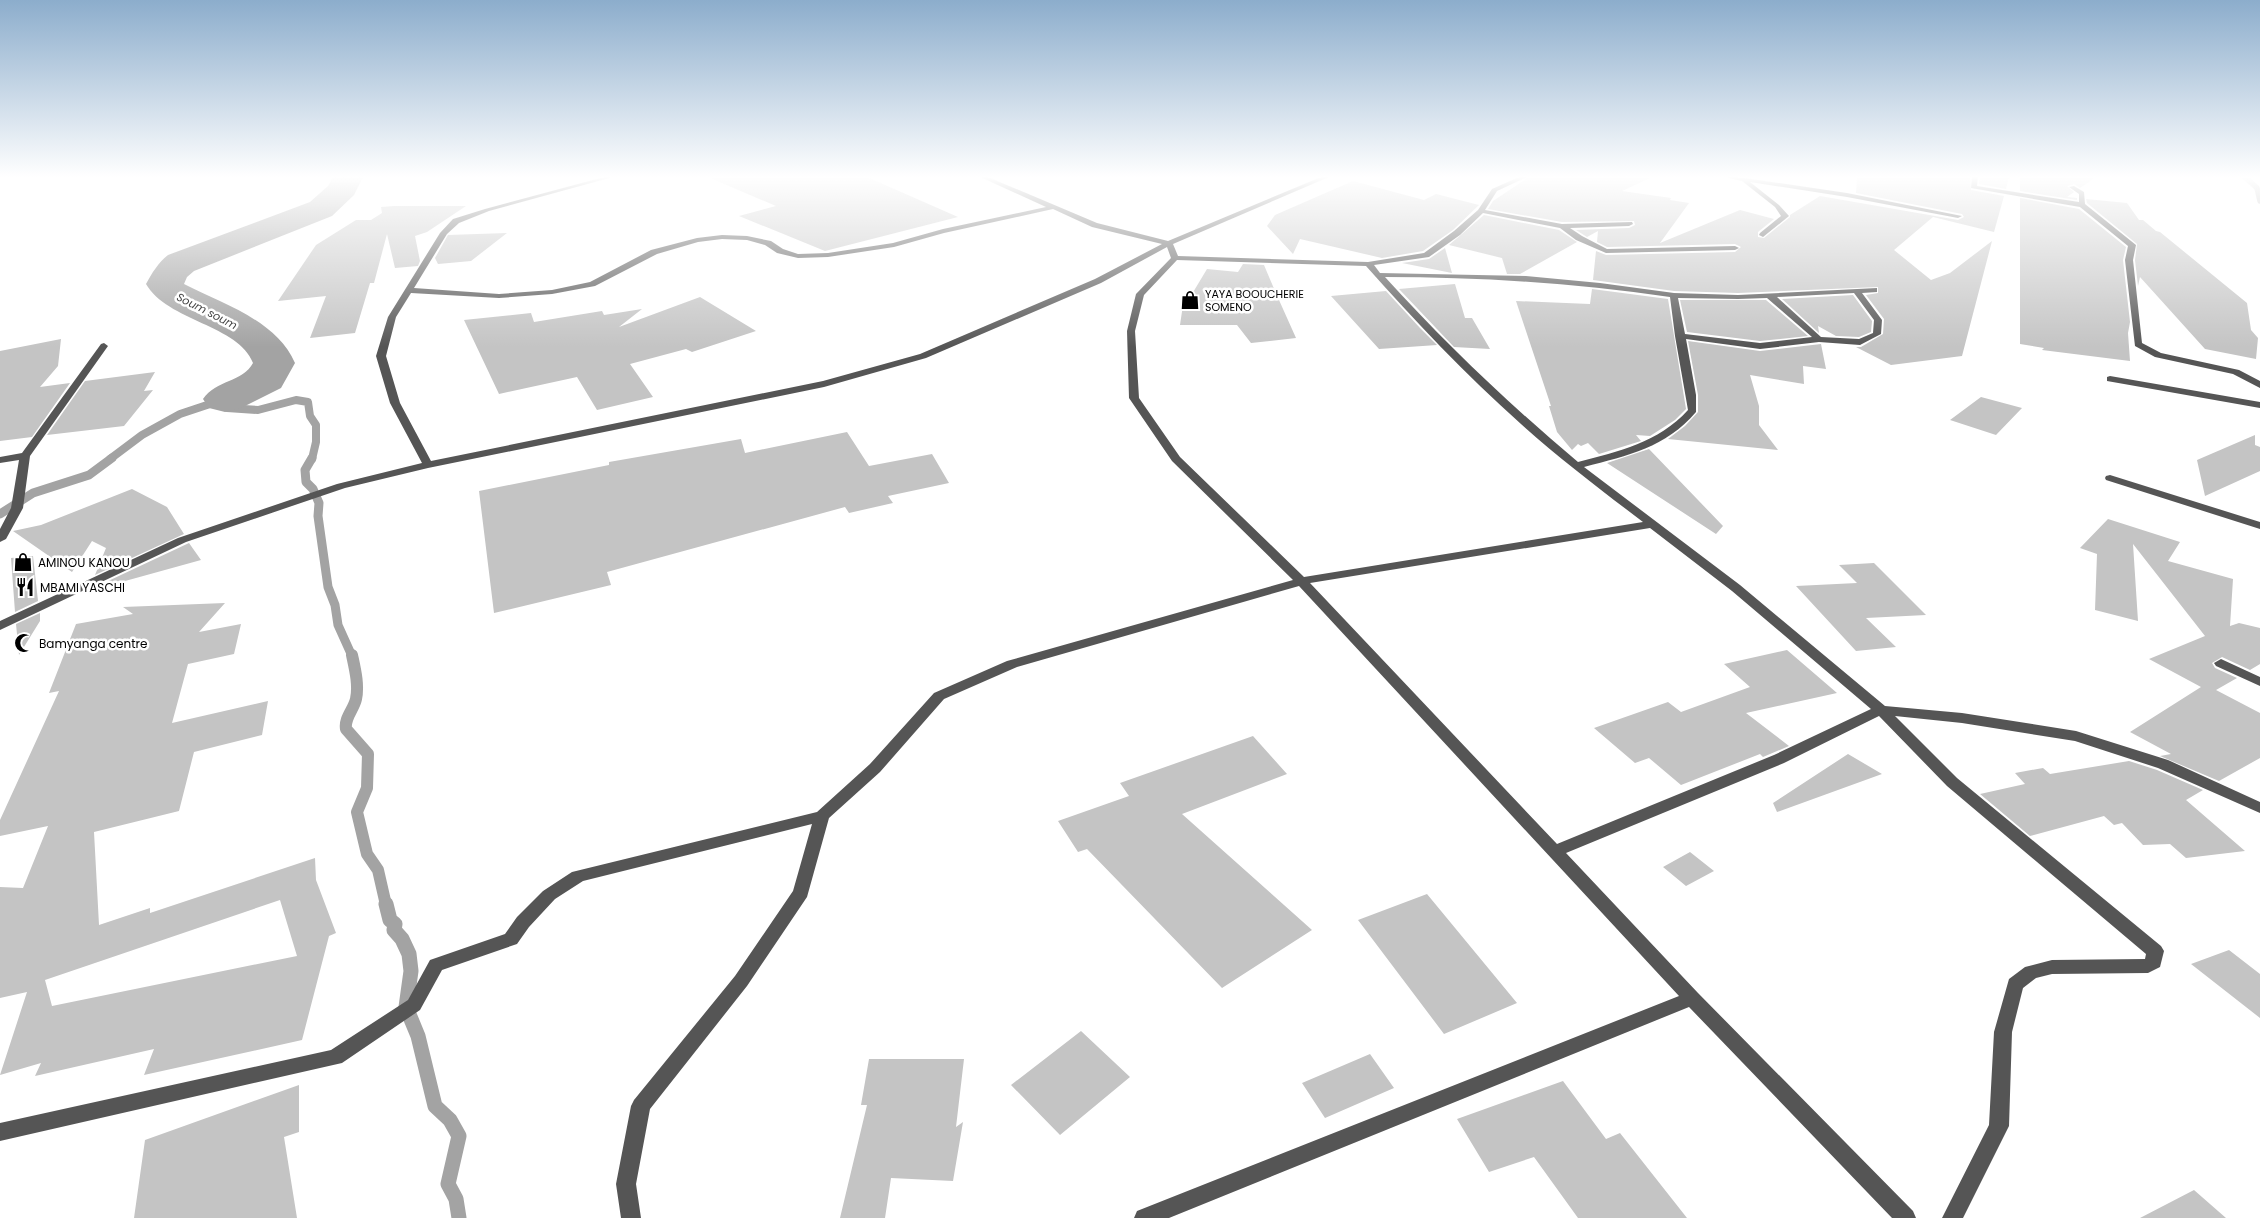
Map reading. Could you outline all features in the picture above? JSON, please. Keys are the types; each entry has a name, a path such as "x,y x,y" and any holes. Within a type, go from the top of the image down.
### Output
{"street":[{"path":"428,465 395,403 382,356 392,318 443,234"},
{"path":"409,290 499,296 552,292 592,284 654,252 697,240 722,237 746,238 768,243 780,251 798,256 828,255 894,245 933,234"},
{"path":"1131,234 1169,243"},
{"path":"0,626 182,540 341,486 428,465 824,384 923,356 1098,281 1169,243 1191,234"},
{"path":"1456,234 1426,255 1368,264 1175,258 1140,294 1131,331 1134,398 1176,459 1301,581 1692,998 1906,1218"},
{"path":"1573,234 1606,251 1735,248"},
{"path":"2118,234 2132,245 2129,260 2138,344 2158,355 2236,372 2260,386"},
{"path":"1169,243 1175,258"},
{"path":"1368,264 1418,319 1523,422 1576,466 1736,588 1881,710 1952,782 2155,951 2154,962 2148,966 2052,967 2031,972 2014,984 2002,1032 1998,1126 1952,1218"},
{"path":"1377,274 1502,276 1590,283 1674,294 1770,296 1874,290"},
{"path":"1679,336 1760,346 1819,339 1860,342 1877,334 1878,320 1858,292"},
{"path":"1576,466 1656,443 1683,424 1694,410 1688,369 1679,336 1674,294"},
{"path":"1770,296 1819,339"},
{"path":"0,539 17,508 25,456 104,346"},
{"path":"2110,379 2260,405"},
{"path":"0,460 25,456"},
{"path":"2110,478 2260,526"},
{"path":"0,1132 335,1057 414,1005 436,965 511,939 523,922 549,895 578,876 822,816 875,768 939,696 1012,664 1301,581 1653,524"},
{"path":"2221,663 2260,682"},
{"path":"1554,852 1778,759 1881,710 1962,718 2076,736 2163,764 2260,808"},
{"path":"631,1218 626,1184 642,1106 741,980 801,892 822,816"},
{"path":"1144,1218 1692,998"}],"building":[{"path":"334,234 421,234 415,236 420,261 418,266 395,268 387,234 374,283 370,283 355,333 310,338 326,296 278,301 316,245"},
{"path":"506,234 471,261 438,264 435,258 448,235"},
{"path":"783,234 892,234 825,251"},
{"path":"1274,234 1448,234 1423,251 1382,258 1300,239 1293,254"},
{"path":"1462,234 1565,234 1577,242 1520,274 1507,274 1502,258 1449,245"},
{"path":"1582,234 1593,234 1587,237"},
{"path":"1598,234 1667,234 1660,243 1682,234 1758,234 1758,237 1764,238 1769,234 1913,234 1894,250 1931,280 1950,273 1992,241 1962,356 1891,365 1856,347 1861,347 1883,334 1884,319 1866,295 1878,293 1878,287 1738,293 1674,291 1593,280 1596,251 1606,255 1735,252 1741,247 1735,244 1607,247 1597,242"},
{"path":"2020,234 2110,234 2126,247 2123,260 2130,322 2128,333 2130,361 2042,350 2044,348 2020,344"},
{"path":"2125,234 2162,234 2247,303 2251,330 2258,338 2256,359 2205,349 2140,277 2138,286 2135,260 2137,244"},
{"path":"1445,248 1452,273 1402,263 1429,259"},
{"path":"1243,264 1264,265 1275,291 1270,301 1279,300 1296,338 1251,343 1237,325 1180,325 1184,298 1189,299 1207,269 1238,272"},
{"path":"1455,284 1465,318 1472,318 1490,349 1454,347 1399,289"},
{"path":"1592,289 1668,299 1686,409 1675,420 1650,436 1636,435 1641,441 1599,454 1588,443 1581,446 1578,444 1572,450 1557,432 1549,406 1551,406 1516,301 1590,304"},
{"path":"1386,291 1437,345 1379,349 1331,296"},
{"path":"1853,295 1872,321 1871,332 1859,337 1836,336 1818,326 1819,333 1782,299"},
{"path":"700,297 756,331 692,352 686,349 630,364 653,397 597,410 577,377 499,394 464,320 531,313 534,322 602,311 604,315 642,309 619,327"},
{"path":"1680,300 1766,300 1808,336 1760,341 1687,332"},
{"path":"61,339 58,366 40,387 70,383 32,437 0,441 0,351"},
{"path":"1688,341 1760,351 1821,344 1826,369 1803,366 1804,384 1750,375 1759,406 1759,425 1778,450 1668,439 1685,426 1698,412 1698,395"},
{"path":"155,372 144,391 153,390 124,426 47,435 85,381"},
{"path":"1981,397 2022,408 1996,435 1950,420"},
{"path":"847,432 869,466 932,454 949,483 888,496 893,503 849,513 845,507 607,572 611,585 494,613 479,491 609,465 609,462 741,439 745,453"},
{"path":"2255,435 2255,445 2260,447 2260,471 2205,496 2197,460"},
{"path":"1649,449 1723,526 1716,534 1607,463"},
{"path":"132,489 167,507 184,534 95,575 106,548 92,541 72,572 13,531 41,525"},
{"path":"2108,519 2180,542 2168,561 2233,579 2230,626 2239,623 2260,628 2260,664 2250,670 2222,657 2212,663 2215,668 2237,678 2216,690 2260,713 2260,758 2219,781 2160,756 2171,754 2130,732 2201,687 2149,659 2205,636 2133,544 2138,621 2095,610 2097,554 2080,548"},
{"path":"189,543 201,560 89,591 89,590"},
{"path":"33,556 38,601 15,612 11,558"},
{"path":"1874,563 1926,615 1866,618 1896,647 1856,651 1796,586 1857,583 1839,565"},
{"path":"225,603 199,632 241,624 234,654 188,664 172,723 268,701 262,735 194,752 179,811 94,832 99,925 150,908 150,913 315,858 316,880 336,933 329,936 302,1040 144,1075 154,1049 35,1076 41,1063 0,1075 27,992 0,998 0,887 23,888 48,826 0,836 0,820 59,691 49,693 76,624 133,614 123,607","holes":["280,900 297,956 52,1006 45,980"]},
{"path":"40,613 40,621 19,655 16,624"},
{"path":"1787,650 1837,693 1746,713 1789,746 1763,757 1760,754 1681,785 1649,758 1635,763 1594,728 1668,702 1681,712 1750,687 1724,664"},
{"path":"1253,736 1287,774 1182,814 1312,930 1222,988 1087,849 1078,852 1058,821 1129,796 1120,783"},
{"path":"1848,754 1882,774 1777,812 1773,803"},
{"path":"2129,761 2157,770 2203,790 2186,800 2245,851 2186,858 2170,844 2143,845 2122,823 2114,825 2104,816 2030,836 1980,794 2025,784 2015,773 2043,768 2050,774"},
{"path":"1690,852 1714,871 1686,886 1663,867"},
{"path":"1427,894 1517,1003 1444,1034 1358,920"},
{"path":"2229,950 2260,974 2260,1018 2191,964"},
{"path":"1081,1031 1130,1077 1060,1135 1011,1085"},
{"path":"1370,1054 1394,1088 1325,1118 1302,1083"},
{"path":"869,1059 964,1059 956,1127 963,1122 953,1181 891,1178 885,1218 840,1218 867,1105 861,1105"},
{"path":"1563,1081 1606,1139 1620,1133 1687,1218 1578,1218 1534,1157 1489,1172 1457,1119"},
{"path":"299,1085 299,1132 284,1137 297,1218 134,1218 145,1140"},
{"path":"2194,1190 2226,1218 2140,1218"}],"waterway":[{"name":"Soum soum","path":"225,399 266,379 274,363 270,353 254,338 254,335 169,291 165,284 173,270 181,263 257,234"},
{"path":"110,459 142,435 180,414 225,399 227,408 258,410 296,400 308,402 310,416 316,425 316,442 312,459"},
{"path":"0,514 33,493 89,475 112,458"},
{"path":"312,458 305,470 306,482 313,489 319,503 318,516 328,587 335,605 338,625 352,656"},
{"path":"352,655 357,694 355,703 346,721 346,729 368,754 367,788 357,812 367,854 378,870 386,905"},
{"path":"386,904 390,920 395,924 394,930 402,939 409,954 411,971 406,1007 418,1036 435,1106 450,1120 459,1136 448,1184 456,1199 459,1218"}],"place":[{"name":"YAYA BOOUCHERIE SOMENO","path":"1190,300"},
{"name":"AMINOU KANOU","path":"23,562"},
{"name":"MBAMI YASCHI","path":"25,587"},
{"name":"Bamyanga centre","path":"24,643"}]}
